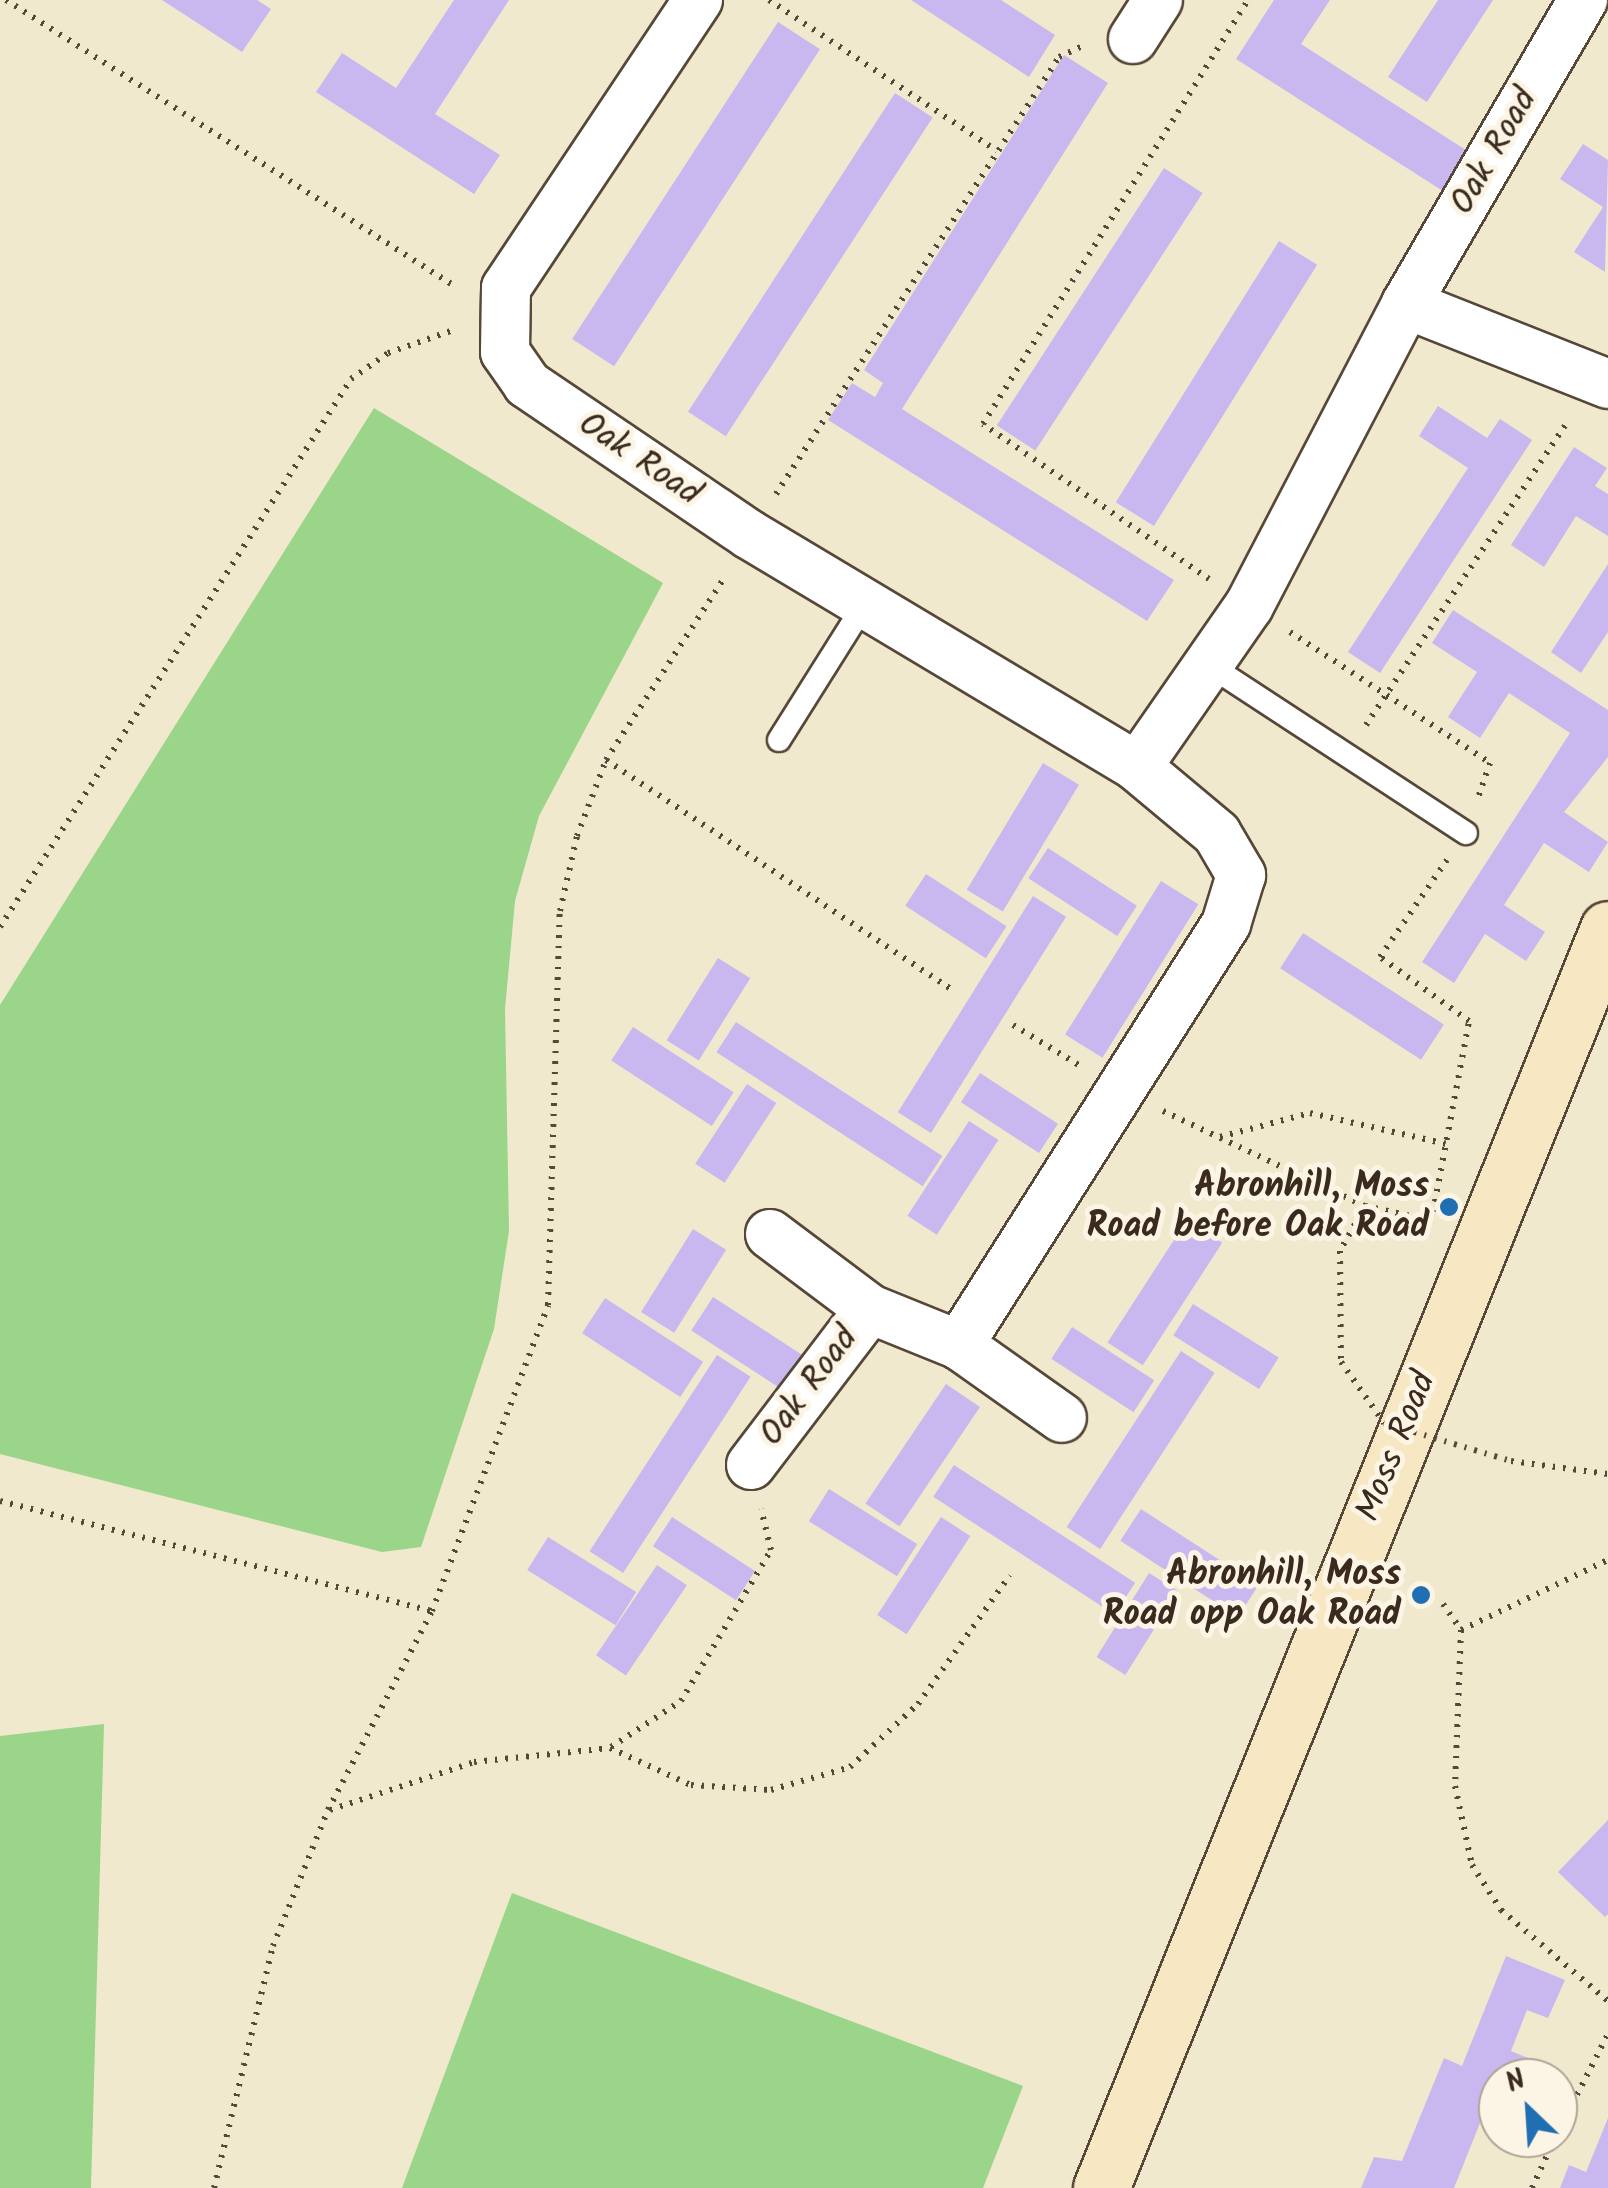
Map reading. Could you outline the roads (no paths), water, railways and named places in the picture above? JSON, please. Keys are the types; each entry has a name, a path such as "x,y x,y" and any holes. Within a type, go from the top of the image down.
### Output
{"street":[{"name":"Oak Road","path":"698,0 506,288 487,323 527,384 750,535 1137,767 1217,834 1241,875 1226,924 1124,1093 959,1345"},
{"name":"Oak Road","path":"1137,767 1249,606 1406,304 1583,0"},
{"path":"1406,304 1602,382"},
{"name":"Moss Road","path":"1101,2188 1458,1226 1608,929"},
{"name":"Oak Road","path":"770,1234 870,1309 959,1345 1062,1418"},
{"name":"Oak Road","path":"751,1466 870,1309"}],"lane":[{"path":"778,740 866,602"},
{"path":"1210,666 1466,833"}],"place":[{"name":"Abronhill, Moss Road before Oak Road","path":"1449,1207"},
{"name":"Abronhill, Moss Road opp Oak Road","path":"1421,1595"}]}
